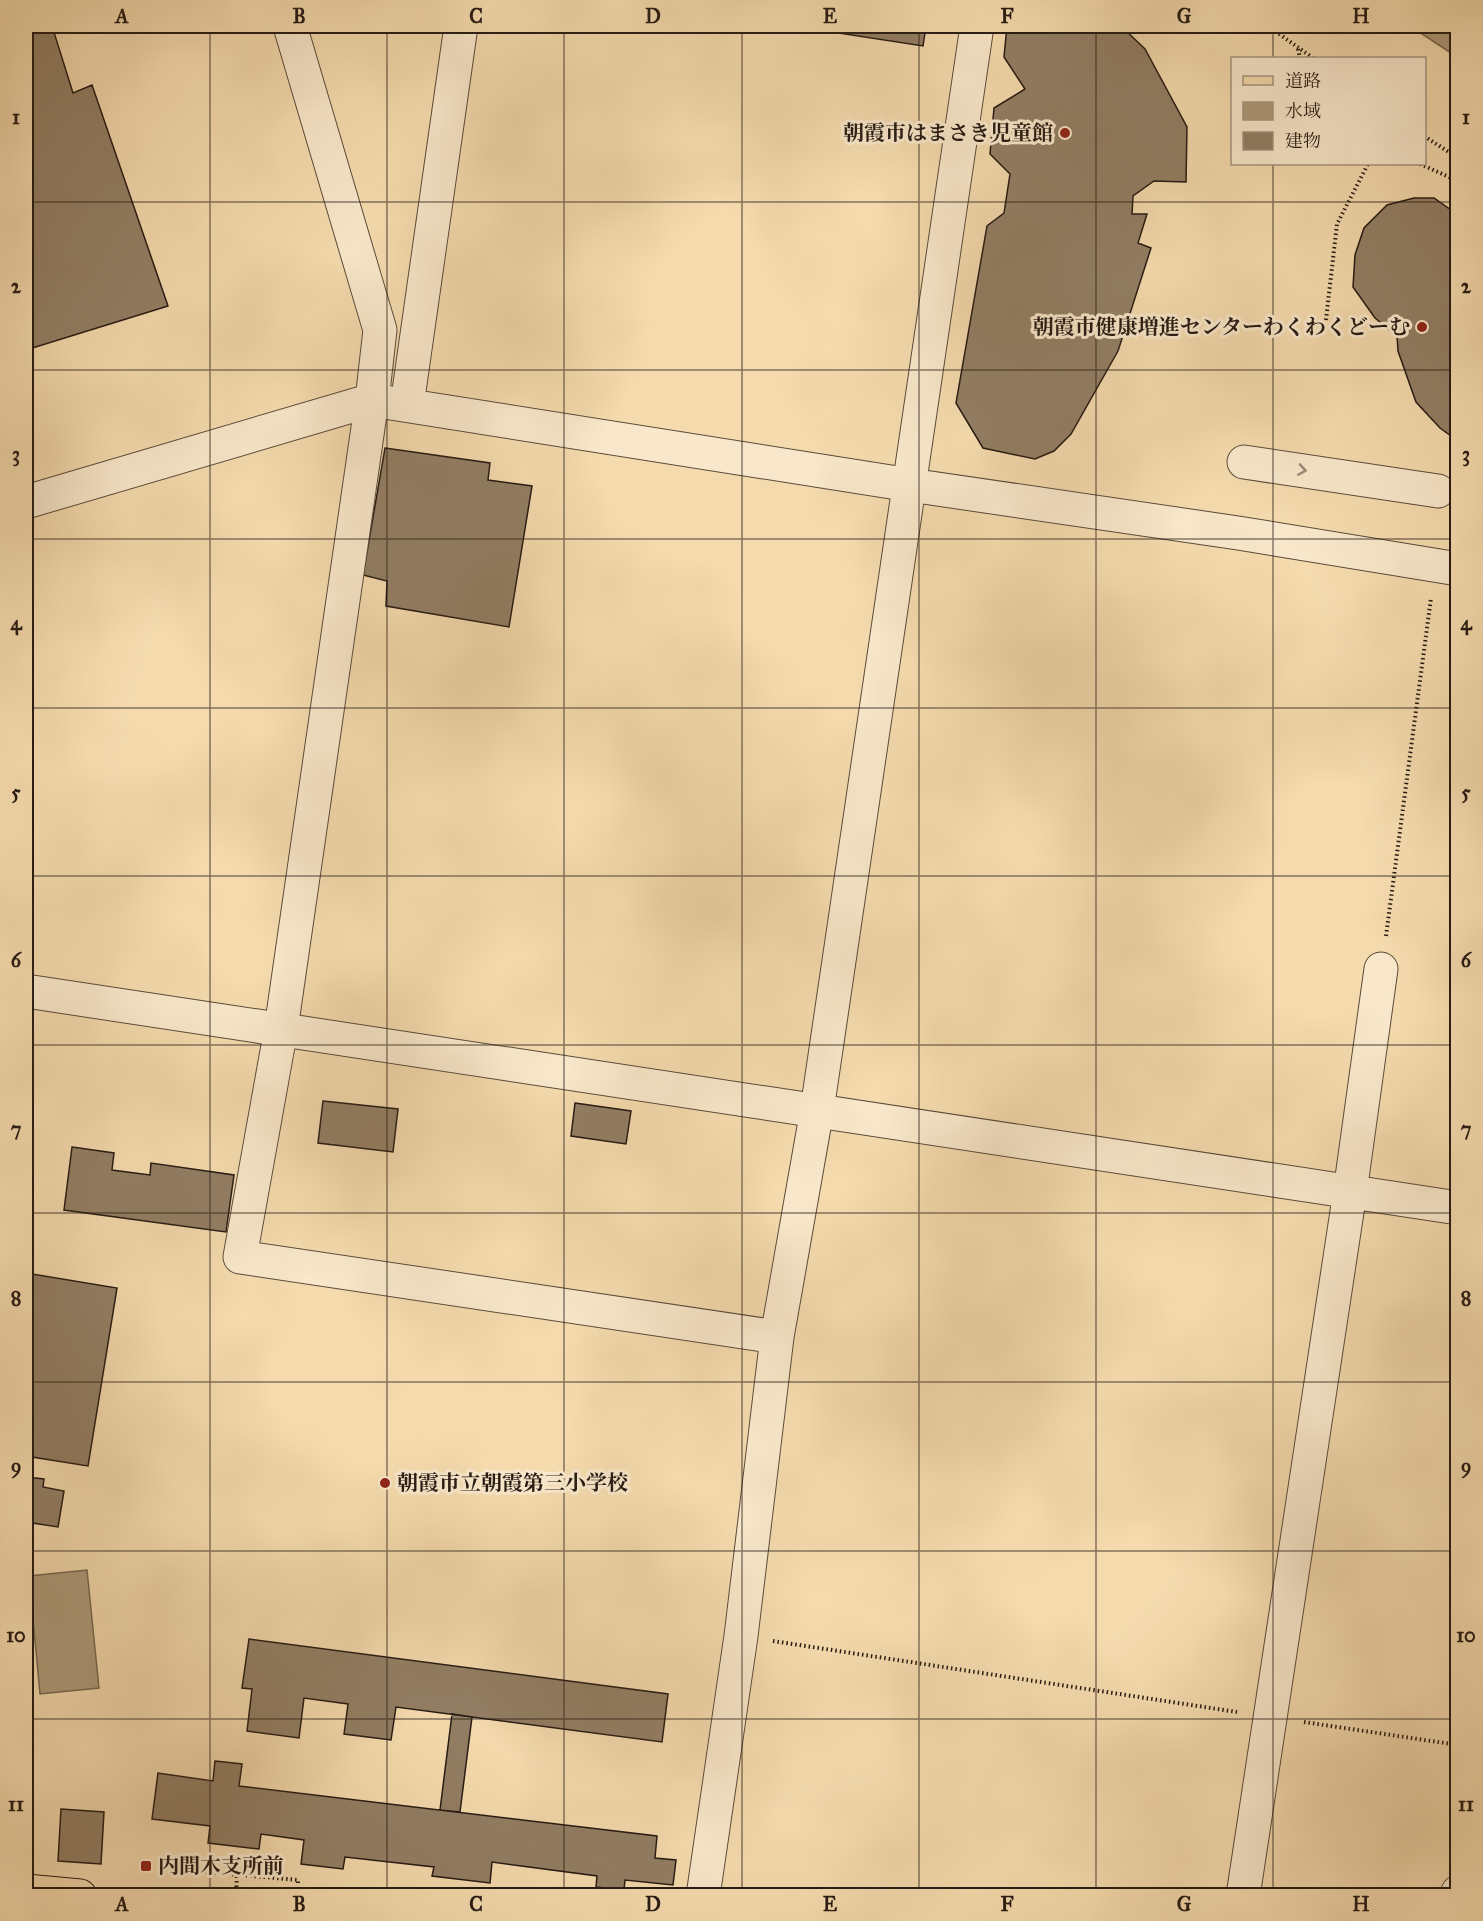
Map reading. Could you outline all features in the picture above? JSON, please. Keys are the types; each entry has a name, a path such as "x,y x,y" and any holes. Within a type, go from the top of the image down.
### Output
{"main road":[{"path":"26,1891 80,1896"}],"street":[{"path":"290,26 380,330 372,400 281,1029 240,1257 777,1338"},
{"path":"407,405 461,26"},
{"path":"703,1896 741,1636 777,1338 817,1110 978,26"},
{"path":"26,502 372,400 1447,567"},
{"path":"1244,462 1438,491"},
{"path":"1243,1896 1382,969"},
{"path":"26,992 1458,1208"}],"path":[{"path":"1268,26 1312,57"},
{"path":"1298,48 1300,57"},
{"path":"1426,137 1458,159"},
{"path":"1326,320 1337,224 1367,165"},
{"path":"1422,165 1458,181"},
{"path":"1382,969 1447,567"},
{"path":"741,1636 1458,1745"},
{"path":"174,1869 297,1882"},
{"path":"236,1896 237,1874"}],"water":[{"path":"1410,26 1457,26 1457,57"},
{"path":"87,1570 99,1688 40,1694 29,1576"}],"building":[{"path":"26,26 52,26 73,93 92,85 168,306 26,350"},
{"path":"793,26 926,26 923,46"},
{"path":"1007,26 1121,26 1145,49 1187,127 1186,182 1154,181 1133,196 1132,214 1147,214 1138,243 1151,248 1118,351 1071,434 1054,451 1035,459 983,448 956,403 987,226 1004,213 1010,174 990,154 994,108 1025,89 1004,57"},
{"name":"朝霞市健康増進センターわくわくどーむ","path":"1414,198 1434,198 1458,215 1458,441 1440,428 1416,402 1398,351 1397,336 1375,318 1353,287 1355,255 1364,228 1387,205"},
{"path":"385,448 490,463 488,480 532,486 509,627 386,606 387,581 363,575"},
{"path":"323,1101 398,1109 393,1152 318,1143"},
{"path":"575,1103 631,1111 626,1144 571,1136"},
{"path":"72,1147 114,1153 112,1170 150,1175 151,1163 234,1175 226,1232 64,1210"},
{"path":"26,1273 117,1288 88,1466 26,1456"},
{"path":"26,1477 44,1479 43,1487 64,1491 58,1527 26,1522"},
{"path":"249,1639 668,1694 662,1742 396,1707 391,1740 344,1734 348,1704 304,1698 299,1738 247,1731 252,1689 242,1688"},
{"path":"452,1714 472,1717 460,1812 440,1810"},
{"path":"215,1761 242,1764 239,1786 657,1836 655,1858 676,1860 673,1885 625,1880 624,1890 596,1887 597,1876 492,1862 490,1883 432,1876 434,1867 345,1857 343,1869 301,1864 304,1840 261,1834 259,1849 208,1843 210,1826 152,1819 158,1773 213,1781"},
{"path":"61,1809 104,1812 101,1864 58,1861"}],"place":[{"name":"朝霞市はまさき児童館","path":"1065,133"},
{"name":"朝霞市健康増進センターわくわくどーむ","path":"1422,327"},
{"name":"朝霞市立朝霞第三小学校","path":"385,1483"},
{"name":"内間木支所前","path":"146,1866"}]}
